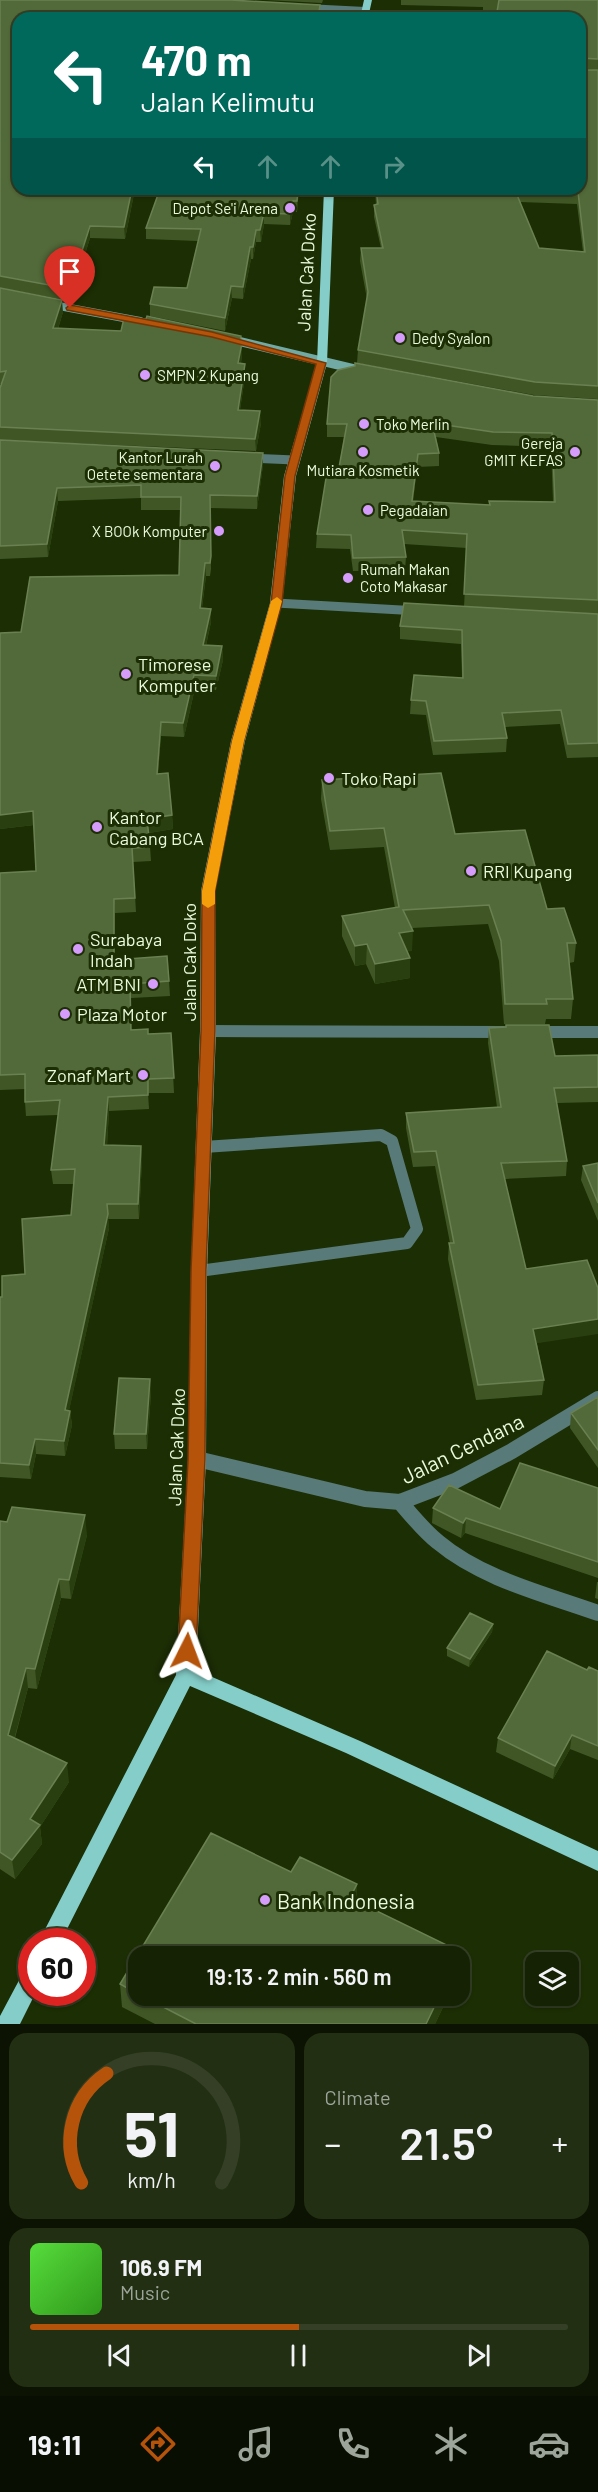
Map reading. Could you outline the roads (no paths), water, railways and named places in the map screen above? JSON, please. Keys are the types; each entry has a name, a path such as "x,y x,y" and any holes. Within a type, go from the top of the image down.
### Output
{"main road":[{"name":"Jalan Cak Doko","path":"186,1675 196,1460 199,1270 208,1031 208,891 238,741 276,603 290,476 322,363 329,195"},
{"path":"57,1928 186,1675 353,1747 598,1861"},
{"path":"8,2024 18,2005"}],"street":[{"path":"296,8 335,12"},
{"path":"35,301 152,324"},
{"path":"212,334 322,363 369,372"},
{"path":"236,457 295,460"},
{"path":"276,603 429,612"},
{"path":"208,1031 598,1032"},
{"path":"199,1270 407,1243 417,1229 392,1141 381,1135 204,1147"},
{"name":"Jalan Cendana","path":"196,1460 365,1499 400,1502 455,1480 503,1456 598,1399"},
{"path":"400,1502 419,1526 446,1549 477,1566 598,1613"}],"place":[{"name":"Depot Se'i Arena","path":"290,208"},
{"name":"Dedy Syalon","path":"400,338"},
{"name":"SMPN 2 Kupang","path":"145,375"},
{"name":"Toko Merlin","path":"364,424"},
{"name":"Mutiara Kosmetik","path":"363,452"},
{"name":"Gereja GMIT KEFAS","path":"575,452"},
{"name":"Kantor Lurah Oetete sementara","path":"215,466"},
{"name":"Pegadaian","path":"368,510"},
{"name":"X BOOk Komputer","path":"219,531"},
{"name":"Rumah Makan Coto Makasar","path":"348,578"},
{"name":"Timorese Komputer","path":"126,674"},
{"name":"Toko Rapi","path":"329,778"},
{"name":"Kantor Cabang BCA","path":"97,827"},
{"name":"RRI Kupang","path":"471,871"},
{"name":"Surabaya Indah","path":"78,949"},
{"name":"ATM BNI","path":"153,984"},
{"name":"Plaza Motor","path":"65,1014"},
{"name":"Zonaf Mart","path":"143,1075"},
{"name":"Bank Indonesia","path":"265,1900"}]}
